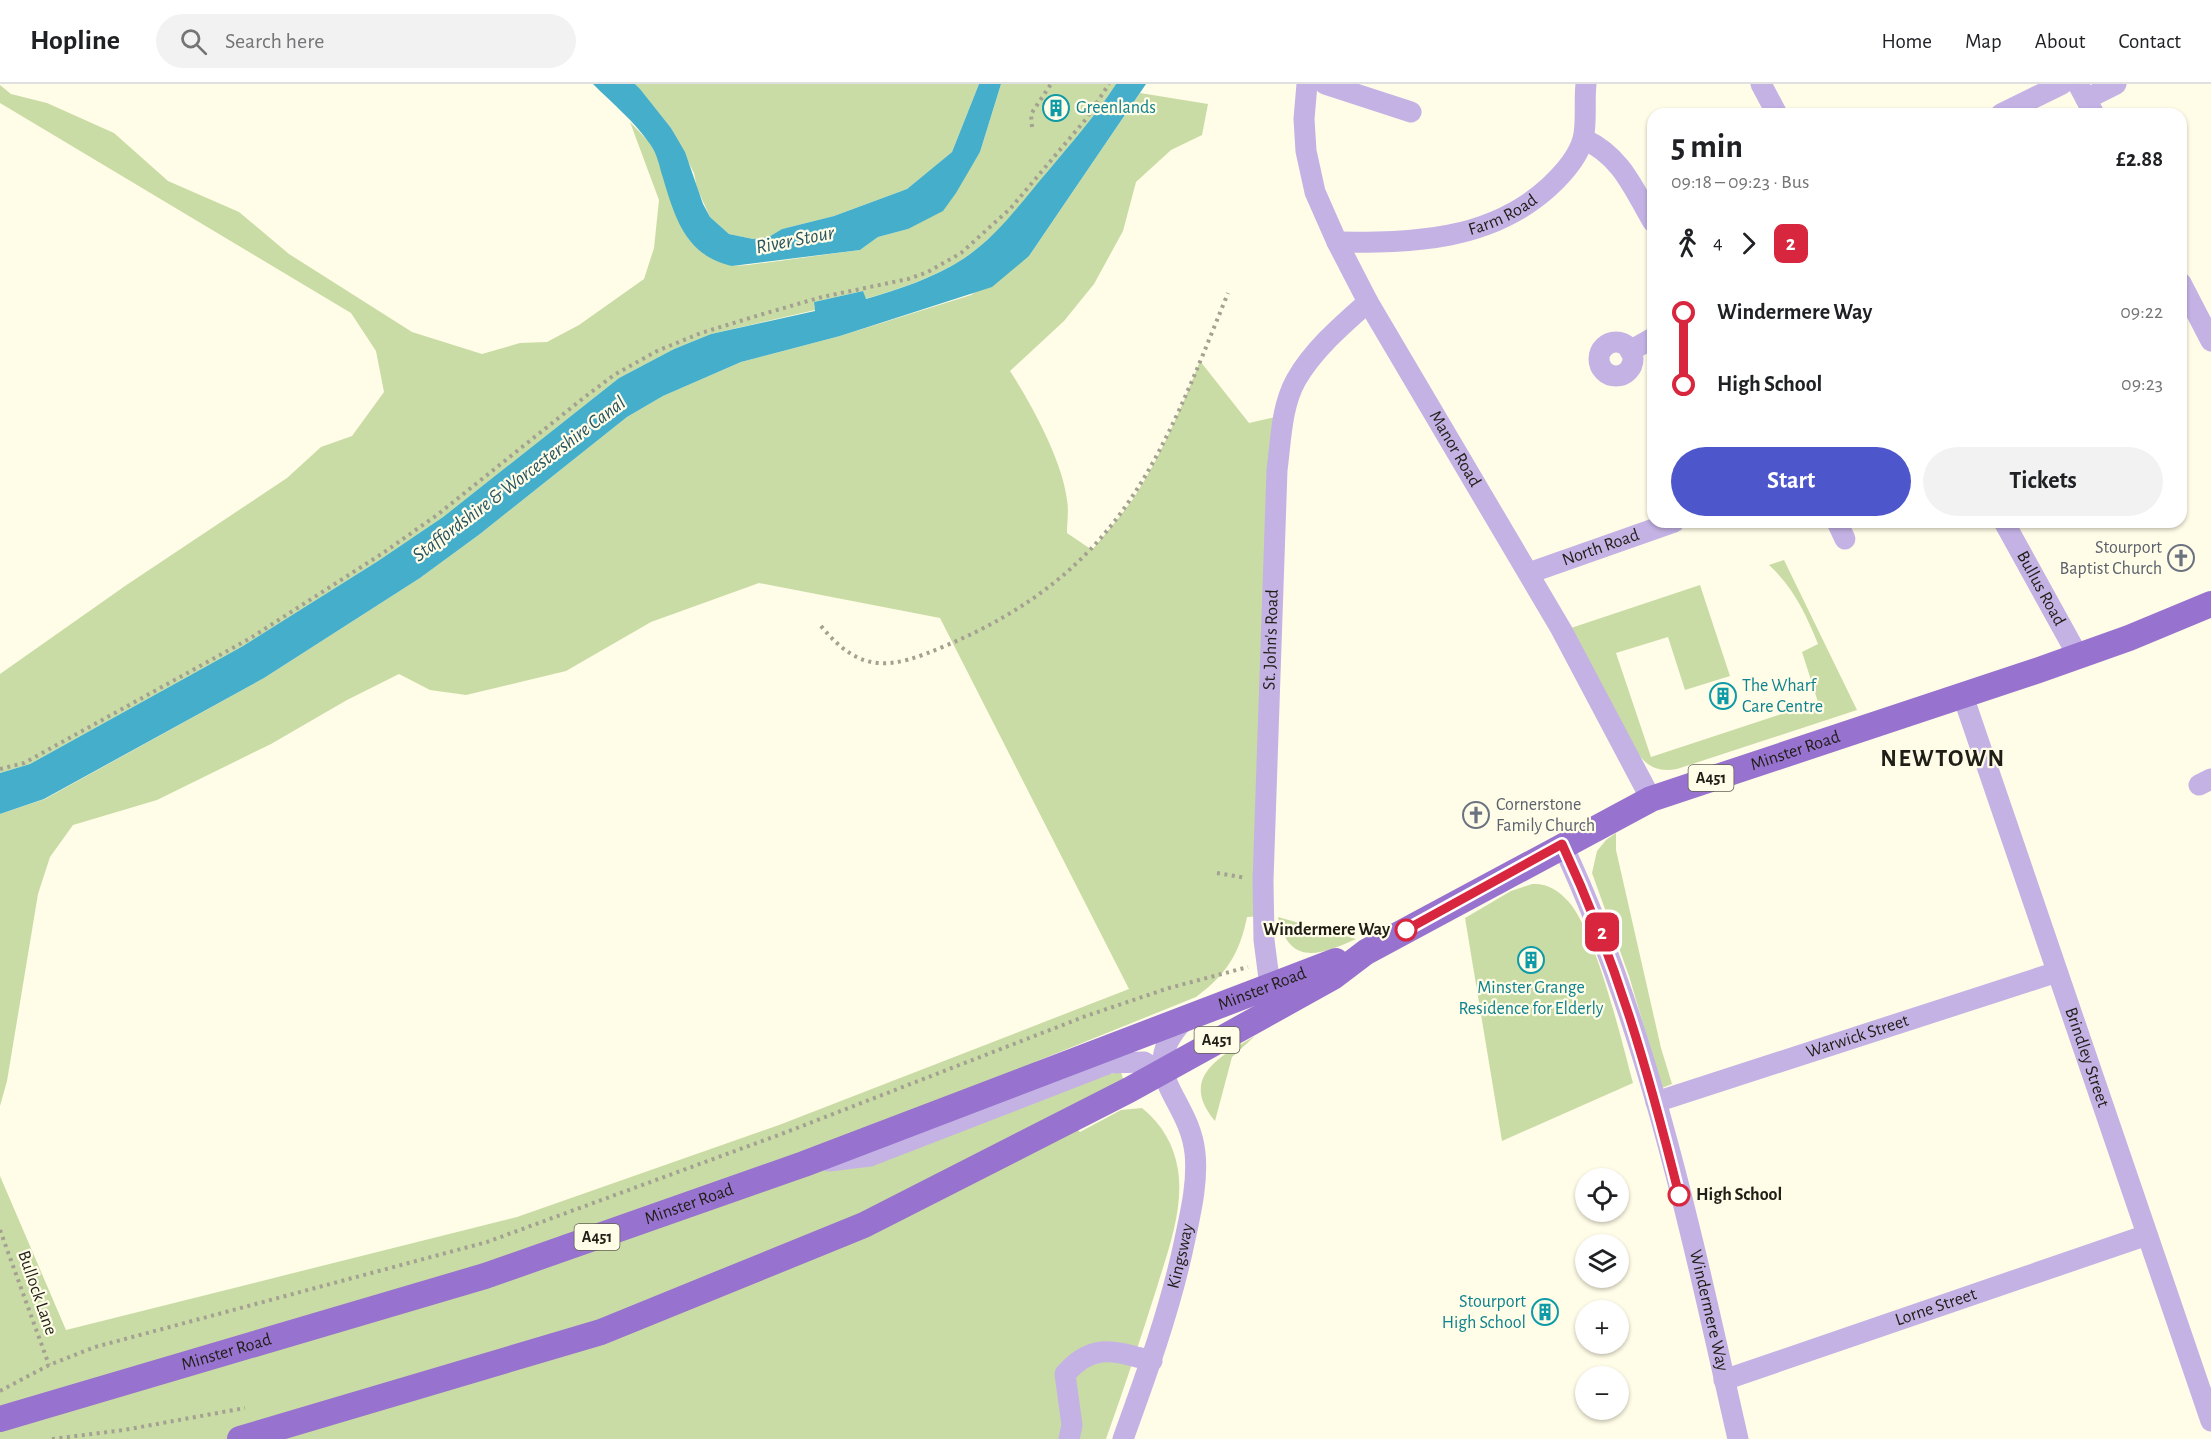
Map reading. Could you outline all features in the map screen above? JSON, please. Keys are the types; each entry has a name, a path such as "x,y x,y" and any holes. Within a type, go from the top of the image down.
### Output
{"main road":[{"name":"Minster Road","path":"2078,656 2211,586"},
{"name":"Minster Road","path":"0,1419 485,1276 804,1164 1183,1021 1269,986 1333,977 1365,952 1562,844 1651,799 2078,656 2211,604"},
{"name":"Minster Road","path":"240,1439 601,1332 864,1225 1161,1072 1269,986"}],"street":[{"name":"Manor Road","path":"1307,84 1304,119 1306,151 1315,192 1337,242 1368,302 1529,573 1651,799"},
{"path":"1325,84 1411,112"},
{"name":"Farm Road","path":"1337,242 1403,243 1461,234 1502,220 1538,197 1567,170 1584,139 1586,84"},
{"path":"1761,84 1774,108"},
{"path":"2013,108 2062,84"},
{"path":"2086,99 2116,84"},
{"path":"1584,139 1603,148 1617,161 1647,212"},
{"path":"2187,295 2211,342"},
{"name":"St. John's Road","path":"1269,986 1263,881 1277,470 1284,415 1296,380 1334,332 1368,302"},
{"path":"1630,351 1647,341"},
{"name":"North Road","path":"1529,573 1657,528"},
{"name":"Bullus Road","path":"2007,528 2078,656"},
{"name":"Brindley Street","path":"1963,696 2211,1421"},
{"name":"Windermere Way","path":"1562,844 1613,961 1656,1102 1737,1439"},
{"name":"Warwick Street","path":"1656,1102 2057,972"},
{"path":"1161,1072 1161,1058 1166,1044 1183,1021"},
{"path":"804,1164 870,1156 1110,1063 1144,1062 1161,1072"},
{"name":"Kingsway","path":"1124,1439 1152,1361 1181,1260 1190,1215 1195,1171 1195,1154 1187,1120 1161,1072"},
{"name":"Lorne Street","path":"1724,1380 2147,1235"},
{"path":"1069,1439 1072,1425 1065,1374 1075,1362 1089,1353 1113,1351 1152,1361"}],"path":[{"path":"1032,127 1031,114 1051,84"},
{"path":"0,769 24,763 249,639 437,515 614,375 657,351 701,333 773,311 845,291 908,279 928,272 952,258 982,237 1010,209 1086,119 1108,84"},
{"path":"821,626 844,650 859,661 882,664 912,658 976,633 1006,617 1066,576 1092,550 1134,497 1183,403 1228,293"},
{"path":"1217,873 1263,881"},
{"path":"0,1391 49,1365 95,1347 487,1242 784,1133 1086,1016 1169,988 1269,986"},
{"name":"Bullock Lane","path":"0,1230 49,1365"},
{"path":"52,1439 124,1430 245,1408"}],"green space":[{"path":"635,84 979,84 952,152 907,189 834,216 782,229 769,238 753,239 729,234 710,217 697,188 694,173 671,128"},
{"path":"1001,84 1116,84 1084,128 1009,218 963,259 928,277 865,299 863,291 814,302 815,310 711,334 674,349 619,378 443,517 378,561 243,646 30,764 0,773 0,674 125,586 287,478 321,447 352,436 384,392 376,351 351,313 0,103 0,85 11,94 47,103 114,133 168,181 239,212 289,254 412,332 482,354 520,343 547,342 579,325 644,279 654,248 659,200 630,122 650,143 659,159 677,217 732,266 748,265 860,250 878,237 908,229 969,170 980,152"},
{"path":"1140,93 1208,104 1202,135 1171,150 1136,182 1123,231 1094,284 1064,321 1010,371 1036,416 1059,468 1068,504 1067,533 1092,550 1123,512 1143,484 1161,450 1200,361 1249,423 1284,415 1263,916 1247,917 1240,942 1230,962 1216,980 1196,997 1035,1062 1074,1080 1121,1072 1123,1079 1117,1083 1064,1109 1067,1121 1080,1132 1121,1110 1142,1108 1156,1121 1166,1136 1174,1152 1178,1170 1179,1199 1170,1244 1106,1439 0,1439 0,1176 66,1330 517,1217 779,1125 1129,989 940,618 759,583 651,622 566,671 466,695 430,690 399,674 347,700 271,744 157,800 73,825 50,857 38,894 7,1081 0,1106 0,814 45,799 264,678 420,578 480,534 627,417 663,396 741,362 840,336 971,295 1029,256"},
{"path":"1784,560 1857,710 1677,769 1665,770 1651,766 1639,755 1571,628 1700,585 1730,676 1685,690 1668,637 1616,653 1651,757 1818,702 1802,652 1818,644 1798,601 1778,573 1769,565"},
{"path":"1616,833 1616,850 1661,1048 1672,1084 1662,1088 1629,976 1592,873 1597,851"},
{"path":"1532,884 1547,886 1556,891 1568,901 1578,916 1598,961 1633,1083 1502,1141 1465,918 1511,891"},
{"path":"1278,917 1356,939 1330,950 1307,953 1290,944 1283,933"},
{"path":"1255,1036 1232,1057 1215,1121 1205,1106 1201,1092 1202,1080 1218,1060"}],"water":[{"name":"River Stour","path":"593,84 635,84 671,128 685,152 703,204 710,217 729,234 753,239 769,237 782,229 834,216 907,189 952,152 979,84 1001,84 980,152 943,211 908,229 878,237 860,250 732,266 716,261 693,244 672,207 653,148 630,120"},
{"name":"Staffordshire & Worcestershire Canal","path":"1116,84 1146,84 1029,256 992,287 840,336 741,362 663,396 627,417 480,534 420,578 264,678 44,799 0,814 0,773 30,764 243,646 378,561 443,517 619,378 674,349 711,334 815,311 814,302 863,291 866,299 904,287 963,259 987,240 1008,218 1084,128"}],"bus line":[{"name":"2","path":"1406,930 1562,844 1595,915 1622,986 1655,1096 1679,1195"}],"place":[{"name":"Greenlands","path":"1056,108"},
{"name":"Stourport Baptist Church","path":"2181,558"},
{"name":"The Wharf Care Centre","path":"1723,696"},
{"name":"Cornerstone Family Church","path":"1476,815"},
{"name":"Windermere Way","path":"1406,930"},
{"name":"Minster Grange Residence for Elderly","path":"1531,960"},
{"name":"High School","path":"1679,1195"},
{"name":"Stourport High School","path":"1545,1312"}],"district":[{"name":"NEWTOWN","path":"1943,759"}]}
